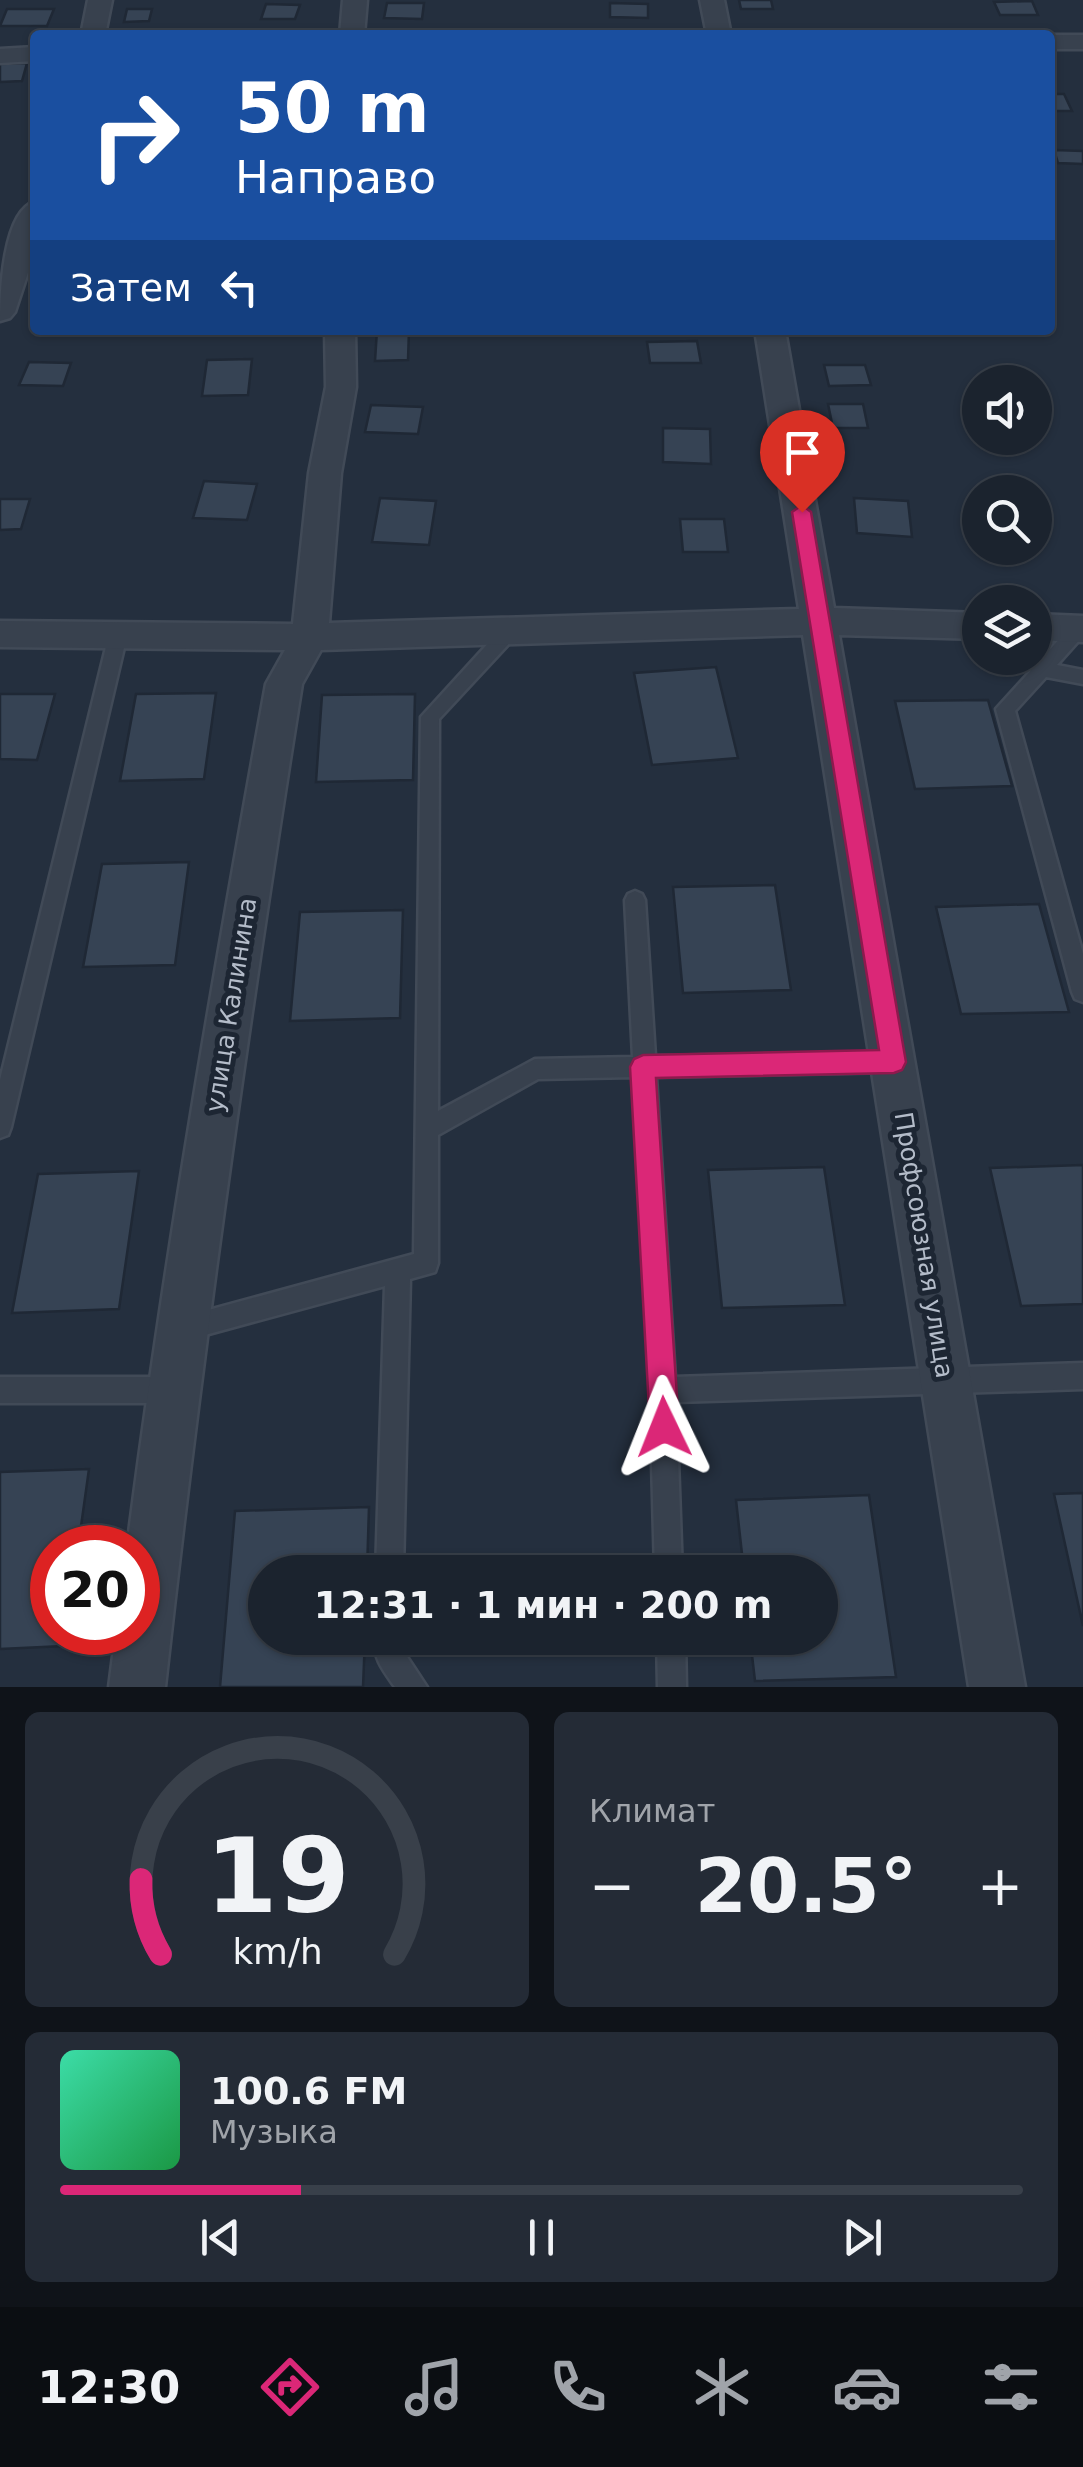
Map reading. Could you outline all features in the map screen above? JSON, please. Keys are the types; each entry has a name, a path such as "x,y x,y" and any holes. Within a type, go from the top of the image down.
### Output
{"street":[{"path":"94,30 100,0"},
{"path":"353,30 356,0"},
{"path":"712,0 718,30"},
{"path":"1055,42 1083,42"},
{"path":"0,56 30,54"},
{"path":"0,312 30,225"},
{"name":"улица Калинина","path":"137,1687 172,1390 234,977 284,684 310,637 325,473 341,387 340,335"},
{"name":"Профсоюзная улица","path":"771,335 997,1687"},
{"path":"0,634 310,637 820,620 962,625"},
{"path":"1052,628 1081,629"}],"lane":[{"path":"1052,659 1081,629"},
{"path":"181,1330 426,1263 430,717 510,631"},
{"path":"0,1126 118,635"},
{"path":"1052,672 1083,677"},
{"path":"1037,675 1005,709 1083,992"},
{"path":"635,900 668,1555"},
{"path":"427,1130 536,1069 894,1062"},
{"path":"390,1555 398,1271"},
{"path":"663,1390 1083,1376"},
{"path":"0,1390 172,1390"},
{"path":"389,1655 414,1687"},
{"path":"671,1655 672,1687"}],"building":[{"path":"739,0 771,0 773,9 741,9"},
{"path":"1032,1 1038,15 1000,15 994,2"},
{"path":"387,3 424,3 422,19 384,18"},
{"path":"610,3 648,4 648,18 610,17"},
{"path":"266,4 300,5 295,19 261,19"},
{"path":"7,9 54,9 47,26 0,26"},
{"path":"127,9 152,9 149,21 124,22"},
{"path":"27,63 22,81 0,82 0,64"},
{"path":"1055,94 1064,94 1072,111 1055,111"},
{"path":"1055,150 1083,151 1083,164 1058,163"},
{"path":"377,335 409,335 408,360 375,361"},
{"path":"697,341 701,363 650,363 647,342"},
{"path":"252,359 248,395 202,396 207,360"},
{"path":"29,362 71,363 63,386 19,385"},
{"path":"824,365 865,365 871,385 829,386"},
{"path":"828,404 863,404 868,428 833,428"},
{"path":"371,405 423,407 418,434 365,432"},
{"path":"663,428 710,429 711,464 663,462"},
{"path":"204,481 257,484 247,520 193,518"},
{"path":"380,498 436,501 429,545 372,542"},
{"path":"854,498 908,501 912,537 857,533"},
{"path":"0,499 30,499 21,529 0,530"},
{"path":"680,519 724,519 728,552 683,552"},
{"path":"716,667 738,758 652,765 634,673"},
{"path":"216,693 204,779 120,781 136,694"},
{"path":"0,694 55,694 37,760 0,759"},
{"path":"415,694 413,780 316,782 322,695"},
{"path":"988,700 1012,786 915,789 895,701"},
{"path":"189,862 175,965 83,967 102,864"},
{"path":"775,885 791,990 683,993 673,887"},
{"path":"1039,904 1069,1012 961,1014 936,907"},
{"path":"403,910 400,1018 290,1021 300,912"},
{"path":"1083,1165 1083,1304 1021,1306 990,1168"},
{"path":"824,1167 845,1305 722,1308 708,1170"},
{"path":"139,1171 119,1309 12,1313 38,1174"},
{"path":"89,1469 81,1525 30,1525 30,1648 0,1649 0,1472"},
{"path":"1083,1493 1083,1626 1054,1494"},
{"path":"869,1495 896,1677 755,1681 752,1655 838,1655 838,1555 742,1555 736,1500"},
{"path":"369,1507 368,1555 248,1555 248,1655 364,1655 363,1687 220,1687 235,1511"}],"route":[{"path":"664,1427 643,1067 894,1062 802,512"}]}
